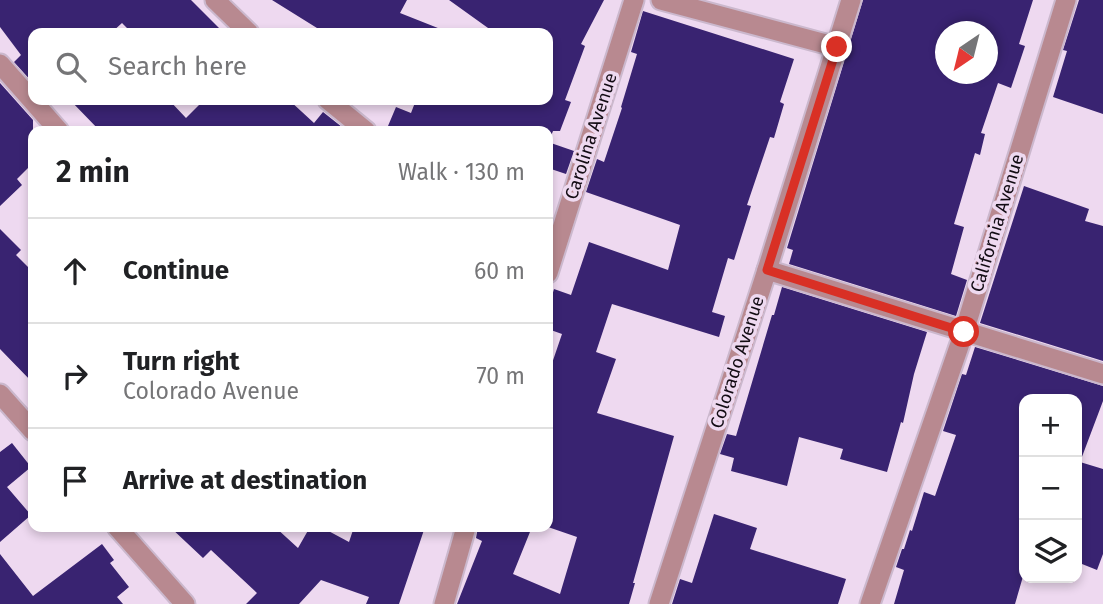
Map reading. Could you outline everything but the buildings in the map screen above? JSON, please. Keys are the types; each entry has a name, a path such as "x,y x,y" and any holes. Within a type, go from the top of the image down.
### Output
{"street":[{"path":"215,0 244,28"},
{"name":"Carolina Avenue","path":"554,232 634,0"},
{"path":"661,0 837,47"},
{"name":"Colorado Avenue","path":"659,604 851,0"},
{"name":"California Avenue","path":"870,604 964,332 1066,0"},
{"path":"0,64 28,95"},
{"path":"37,105 56,126"},
{"path":"334,105 360,126"},
{"path":"767,270 1103,374"},
{"path":"0,394 28,425"},
{"path":"121,532 185,604"},
{"path":"444,604 465,532"}],"route":[{"path":"837,47 767,270 964,332"}]}
